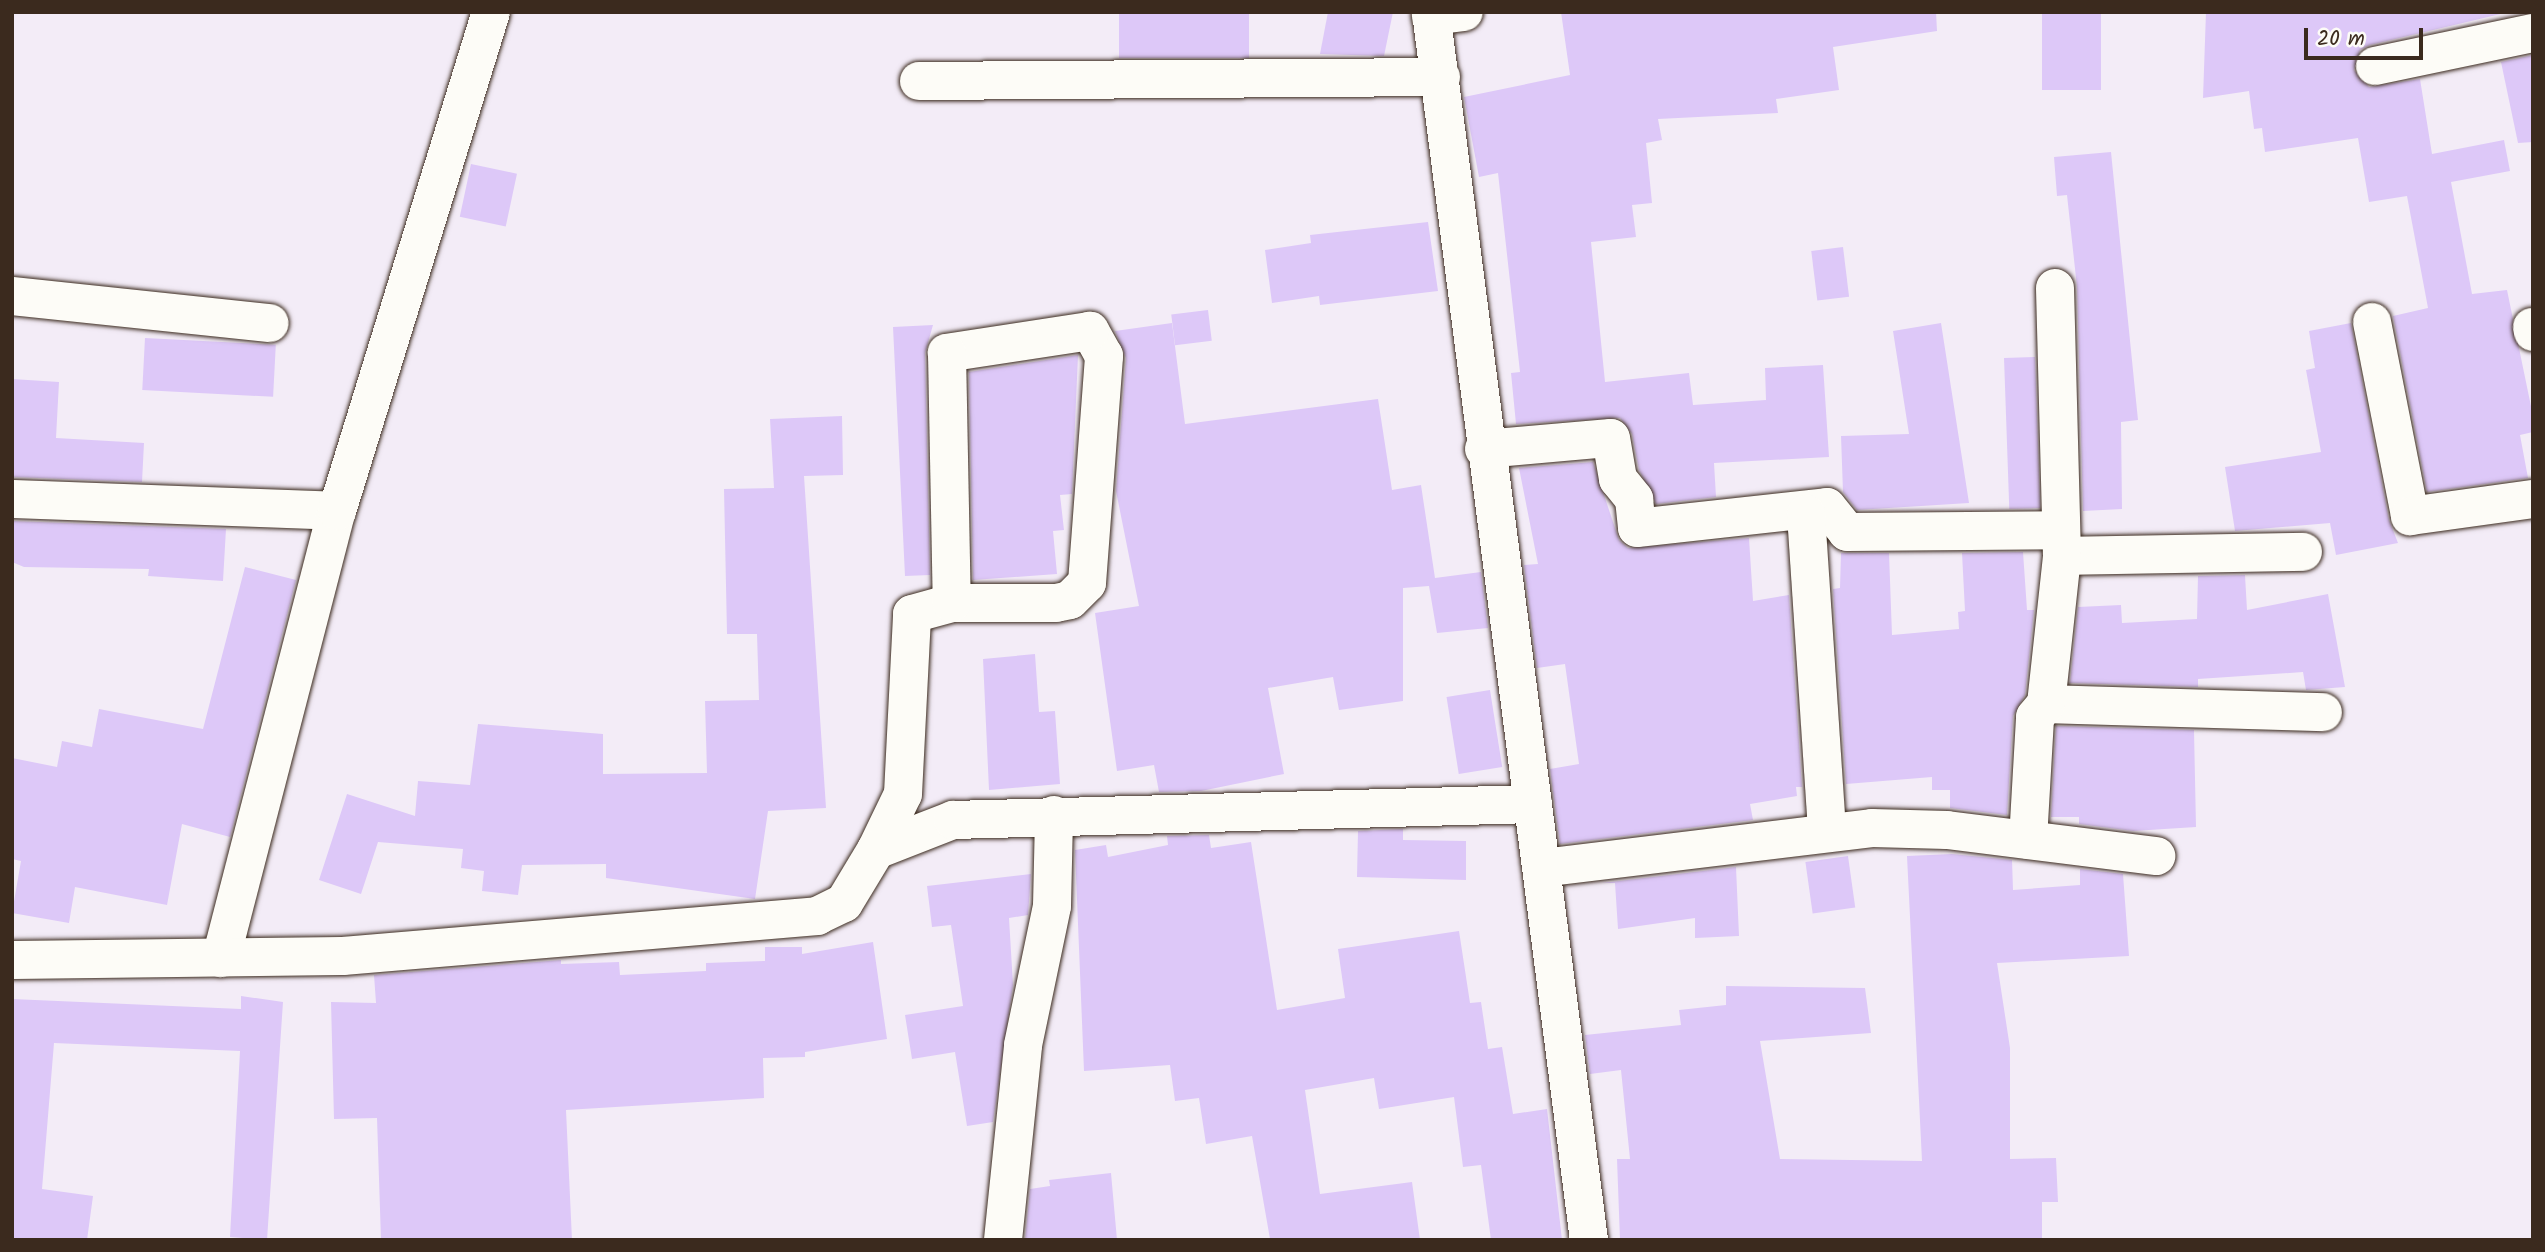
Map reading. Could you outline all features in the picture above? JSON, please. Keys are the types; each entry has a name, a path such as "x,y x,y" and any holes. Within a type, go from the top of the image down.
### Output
{"street":[{"path":"221,958 337,511 491,12"},
{"path":"1442,13 1441,77 1484,449 1542,868 1589,1240"},
{"path":"2375,66 2533,33"},
{"path":"919,81 1441,77"},
{"path":"2028,840 2035,717 2046,704 2061,543 2055,288"},
{"path":"12,296 270,323"},
{"path":"2372,322 2410,516 2533,499"},
{"path":"12,960 343,956 817,916 844,903 876,850 903,794 909,622 917,609 953,603 1056,603 1070,600 1087,583 1104,356 1090,331 947,353 953,603"},
{"path":"1484,449 1611,438 1618,479 1634,499 1637,528 1807,514 1827,507 1847,531 2061,543 2303,552"},
{"path":"12,499 337,511"},
{"path":"1807,514 1827,832"},
{"path":"2046,704 2323,712"},
{"path":"903,794 953,820"},
{"path":"876,850 953,820 1054,815 1533,804"},
{"path":"1003,1240 1023,1045 1052,906 1054,815"},
{"path":"1542,868 1827,832 1915,829 2156,856"}],"building":[{"path":"1119,12 1249,12 1249,58 1119,58"},
{"path":"1328,12 1393,12 1384,56 1320,54"},
{"path":"1561,12 1936,12 1937,31 1833,47 1839,90 1776,99 1778,113 1658,119 1662,140 1646,143 1652,203 1632,205 1636,237 1591,242 1605,382 1689,373 1693,405 1766,400 1765,368 1823,365 1829,457 1714,463 1716,497 1656,504 1639,470 1632,434 1620,418 1516,424 1511,373 1520,372 1498,173 1479,177 1464,97 1570,75"},
{"path":"2042,12 2101,12 2101,90 2042,90"},
{"path":"2206,12 2509,12 2370,45 2360,50 2354,70 2369,87 2420,79 2432,154 2504,140 2510,171 2451,182 2472,294 2507,290 2533,416 2533,432 2520,435 2528,478 2427,492 2393,316 2428,308 2407,196 2369,202 2358,138 2265,152 2262,128 2254,129 2249,91 2203,98"},
{"path":"2533,55 2533,142 2518,143 2501,62"},
{"path":"2111,152 2138,420 2121,422 2122,509 2083,511 2077,287 2067,195 2057,196 2054,157"},
{"path":"471,164 517,174 506,227 460,217"},
{"path":"1428,222 1438,291 1320,305 1319,296 1272,303 1265,250 1311,243 1310,235"},
{"path":"1843,247 1849,297 1817,301 1811,251"},
{"path":"1208,310 1212,341 1175,345 1171,315"},
{"path":"1172,323 1185,424 1378,399 1392,490 1421,485 1435,578 1481,572 1488,628 1437,633 1429,586 1403,588 1403,701 1339,710 1333,677 1268,688 1284,774 1201,791 1159,792 1154,765 1117,771 1095,613 1139,606 1116,491 1126,358 1115,331"},
{"path":"1941,323 1969,503 1857,510 1843,492 1841,436 1909,434 1893,331"},
{"path":"2351,323 2389,520 2398,543 2336,555 2330,523 2235,531 2225,467 2321,452 2306,370 2315,368 2309,331"},
{"path":"933,325 925,353 930,575 905,576 893,327"},
{"path":"145,338 276,345 273,397 142,390"},
{"path":"1078,355 1072,494 1060,495 1064,530 1053,531 1057,574 973,580 969,372"},
{"path":"2035,357 2040,508 2009,509 2004,358"},
{"path":"12,379 59,382 56,438 144,443 142,482 12,477"},
{"path":"842,416 843,475 804,476 826,808 768,811 755,899 606,878 606,864 522,865 518,895 482,891 484,871 461,868 463,849 378,842 361,894 319,880 347,794 415,816 418,781 470,785 478,724 603,734 603,774 707,773 705,701 759,700 757,634 727,634 724,489 774,488 770,419"},
{"path":"1593,462 1619,540 1628,548 1749,538 1753,601 1789,595 1802,787 1796,787 1797,796 1750,804 1753,820 1560,844 1550,769 1579,764 1565,664 1537,668 1524,565 1538,564 1519,468"},
{"path":"12,521 226,529 223,581 148,576 149,569 24,567 12,562"},
{"path":"2023,552 2027,610 2034,610 2025,695 2013,716 2007,815 1950,808 1950,790 1932,790 1932,777 1846,784 1833,589 1840,588 1841,553 1889,553 1892,635 1959,629 1958,612 1965,611 1962,553"},
{"path":"245,567 296,580 230,837 182,824 167,905 75,887 69,923 12,913 21,861 12,859 12,758 57,767 62,741 92,747 99,709 203,729"},
{"path":"2245,575 2247,610 2328,594 2345,687 2306,690 2303,672 2198,679 2198,687 2070,683 2078,607 2121,605 2122,623 2197,619 2198,576"},
{"path":"1035,654 1039,712 1055,711 1060,784 989,790 983,659"},
{"path":"1490,690 1502,767 1459,774 1447,697"},
{"path":"2056,726 2194,730 2196,827 2133,831 2079,824 2079,817 2051,817"},
{"path":"1403,829 1403,840 1466,841 1466,880 1357,877 1358,831"},
{"path":"1209,835 1211,848 1251,842 1277,1010 1345,998 1338,949 1459,931 1470,1003 1481,1002 1488,1049 1502,1047 1513,1114 1547,1109 1562,1240 1491,1240 1481,1165 1463,1167 1454,1097 1379,1109 1374,1078 1305,1090 1320,1194 1412,1182 1420,1240 1270,1239 1252,1136 1206,1144 1199,1098 1175,1101 1170,1065 1084,1071 1075,850 1106,845 1108,857 1168,845 1167,836"},
{"path":"1952,854 2012,860 2013,890 2080,885 2080,869 2123,874 2129,956 1997,963 2010,1048 2010,1159 2056,1158 2058,1202 2042,1202 2042,1240 1620,1240 1617,1159 1630,1159 1621,1070 1590,1074 1585,1035 1681,1025 1679,1010 1726,1005 1726,986 1865,988 1871,1033 1760,1041 1780,1159 1922,1161 1907,856"},
{"path":"1848,856 1855,907 1813,913 1805,862"},
{"path":"1736,867 1739,936 1695,938 1695,918 1618,929 1615,883 1602,883"},
{"path":"1031,874 1028,915 1009,918 1013,985 993,1122 967,1126 955,1052 912,1059 905,1015 963,1006 951,925 932,927 927,886"},
{"path":"873,942 887,1039 805,1052 805,1057 763,1058 764,1098 566,1110 572,1240 381,1240 377,1118 334,1119 331,1002 376,1003 374,975 561,960 561,964 619,962 620,975 706,971 706,963 765,961 765,947 802,947 802,954"},
{"path":"241,996 283,1002 267,1240 230,1237 240,1051 54,1043 42,1189 93,1196 87,1240 12,1240 12,999 241,1009"},
{"path":"1111,1173 1117,1240 1025,1240 1030,1189 1050,1186 1049,1180"}]}
